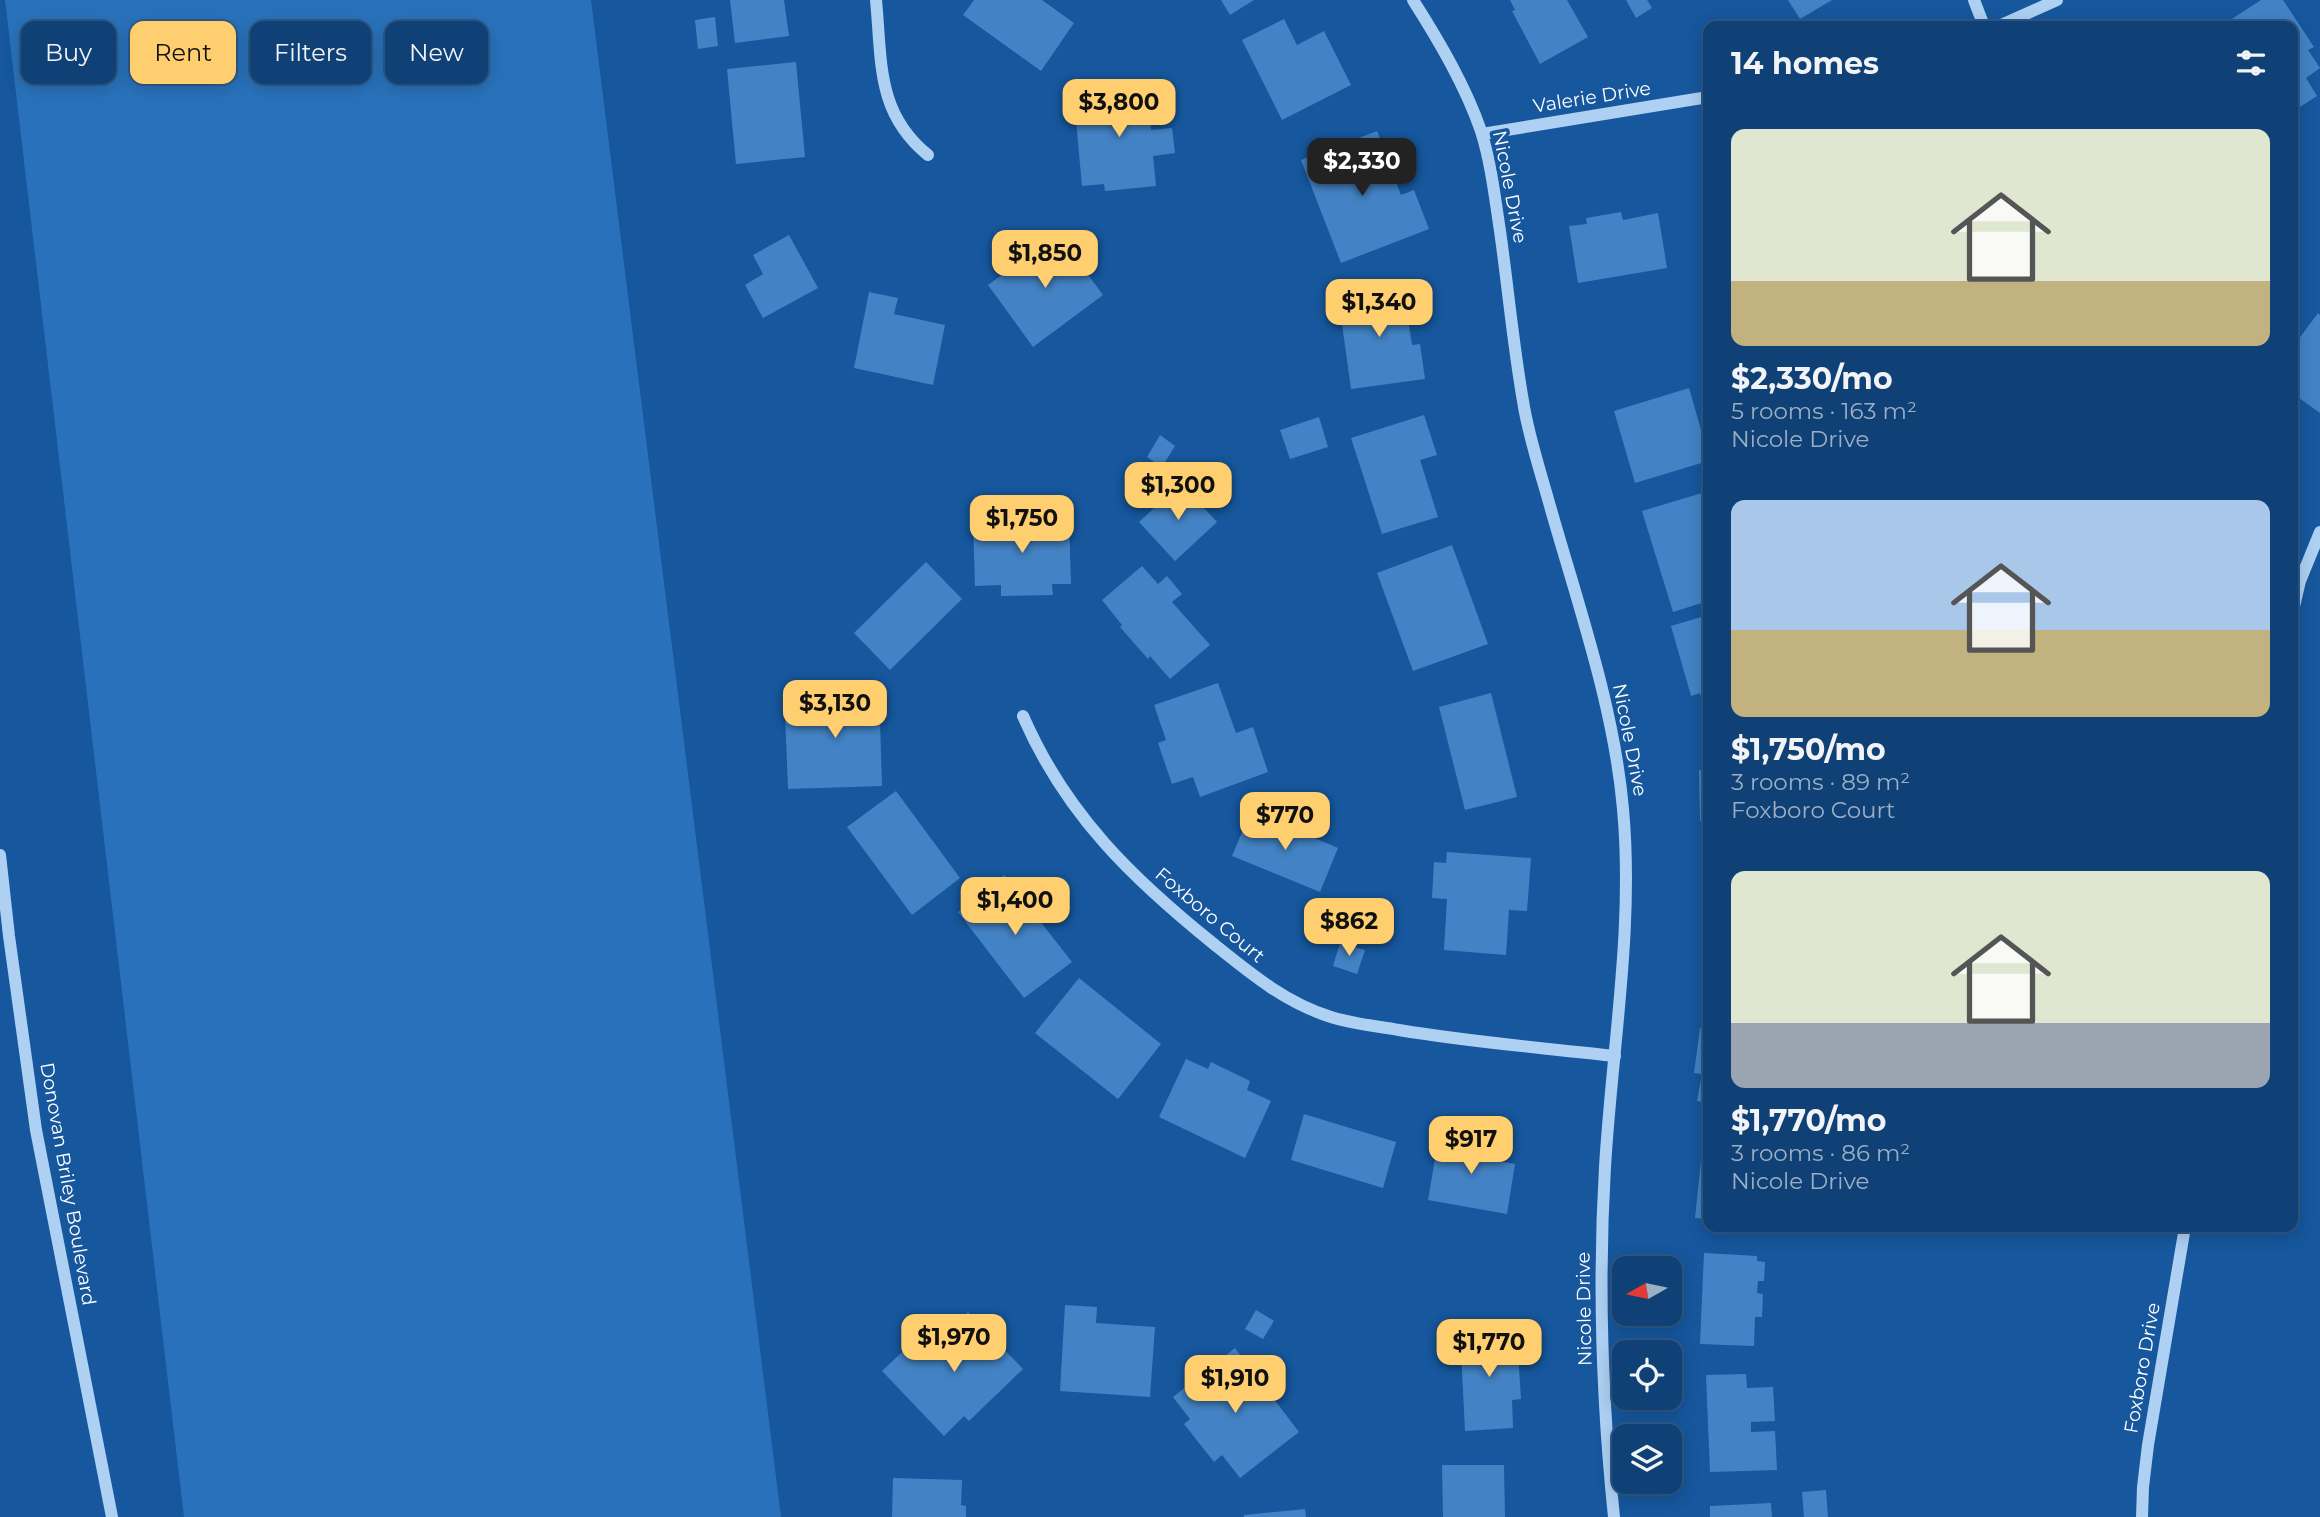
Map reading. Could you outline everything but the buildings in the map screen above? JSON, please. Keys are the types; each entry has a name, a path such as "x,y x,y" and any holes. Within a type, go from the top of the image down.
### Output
{"street":[{"path":"876,0 884,87 891,109 900,127 928,155"},
{"name":"Nicole Drive","path":"1413,0 1467,96 1482,134 1496,200 1523,402 1532,445 1601,689 1623,808 1625,923 1605,1166 1602,1257 1607,1452 1614,1517"},
{"path":"1974,0 1982,21"},
{"path":"2010,21 2057,0"},
{"name":"Valerie Drive","path":"1482,134 1703,98"},
{"path":"2298,590 2320,532"},
{"name":"Foxboro Court","path":"1023,716 1050,770 1115,856 1158,900 1279,994 1319,1012 1357,1023 1430,1035 1615,1056"},
{"name":"Donovan Briley Boulevard","path":"0,855 36,1130 112,1517"},
{"name":"Foxboro Drive","path":"2142,1517 2148,1445 2184,1232"}],"shaded area":[{"path":"5,0 591,0 781,1517 184,1517"}]}
